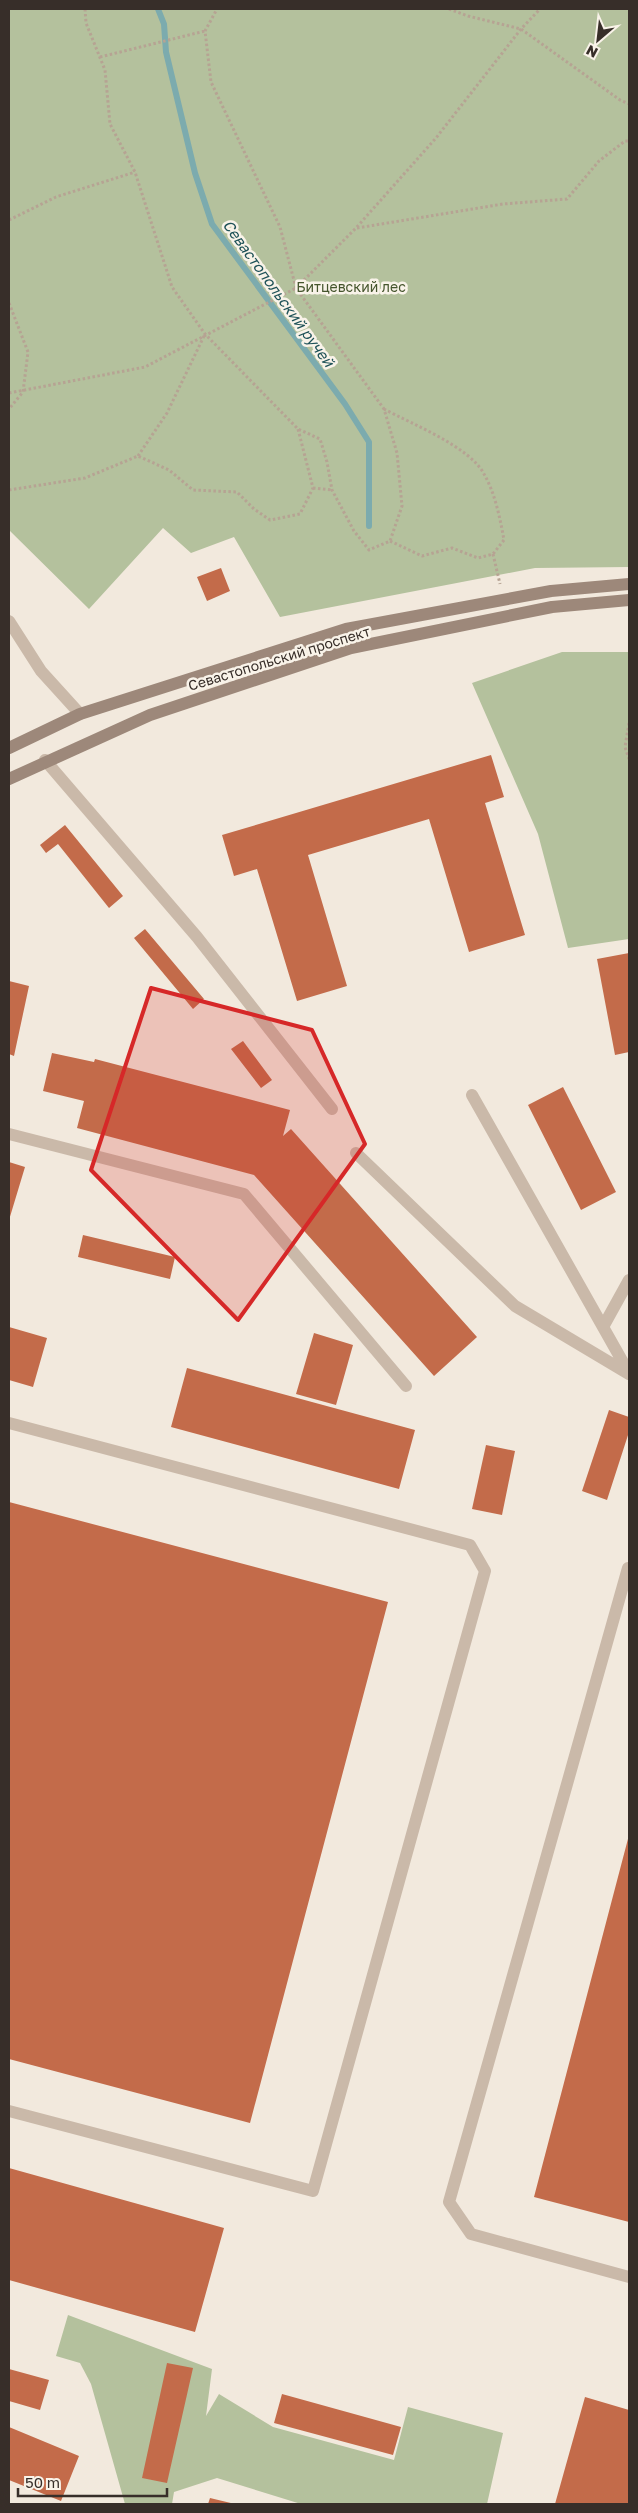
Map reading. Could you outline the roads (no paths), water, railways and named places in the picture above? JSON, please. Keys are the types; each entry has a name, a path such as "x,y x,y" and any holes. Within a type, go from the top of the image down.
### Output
{"main road":[{"name":"Севастопольский проспект","path":"9,748 80,714 346,629 551,591 629,584"},
{"name":"Севастопольский проспект","path":"9,779 45,760 150,715 351,648 552,607 629,600"}],"lane":[{"path":"9,621 41,671 80,714"},
{"path":"45,760 197,937 332,1109"},
{"path":"472,1095 629,1374"},
{"path":"9,1134 244,1194 406,1386"},
{"path":"356,1153 515,1306 629,1374"},
{"path":"603,1327 629,1280"},
{"path":"9,1423 470,1545 485,1570 313,2192 9,2111"},
{"path":"629,1566 450,2202 471,2234 629,2277"}],"waterway":[{"name":"Севастопольский ручей","path":"158,9 164,24 166,52 195,173 212,224 345,404 369,442 369,526"}],"park label":[{"name":"Битцевский лес","path":"351,286"}]}
